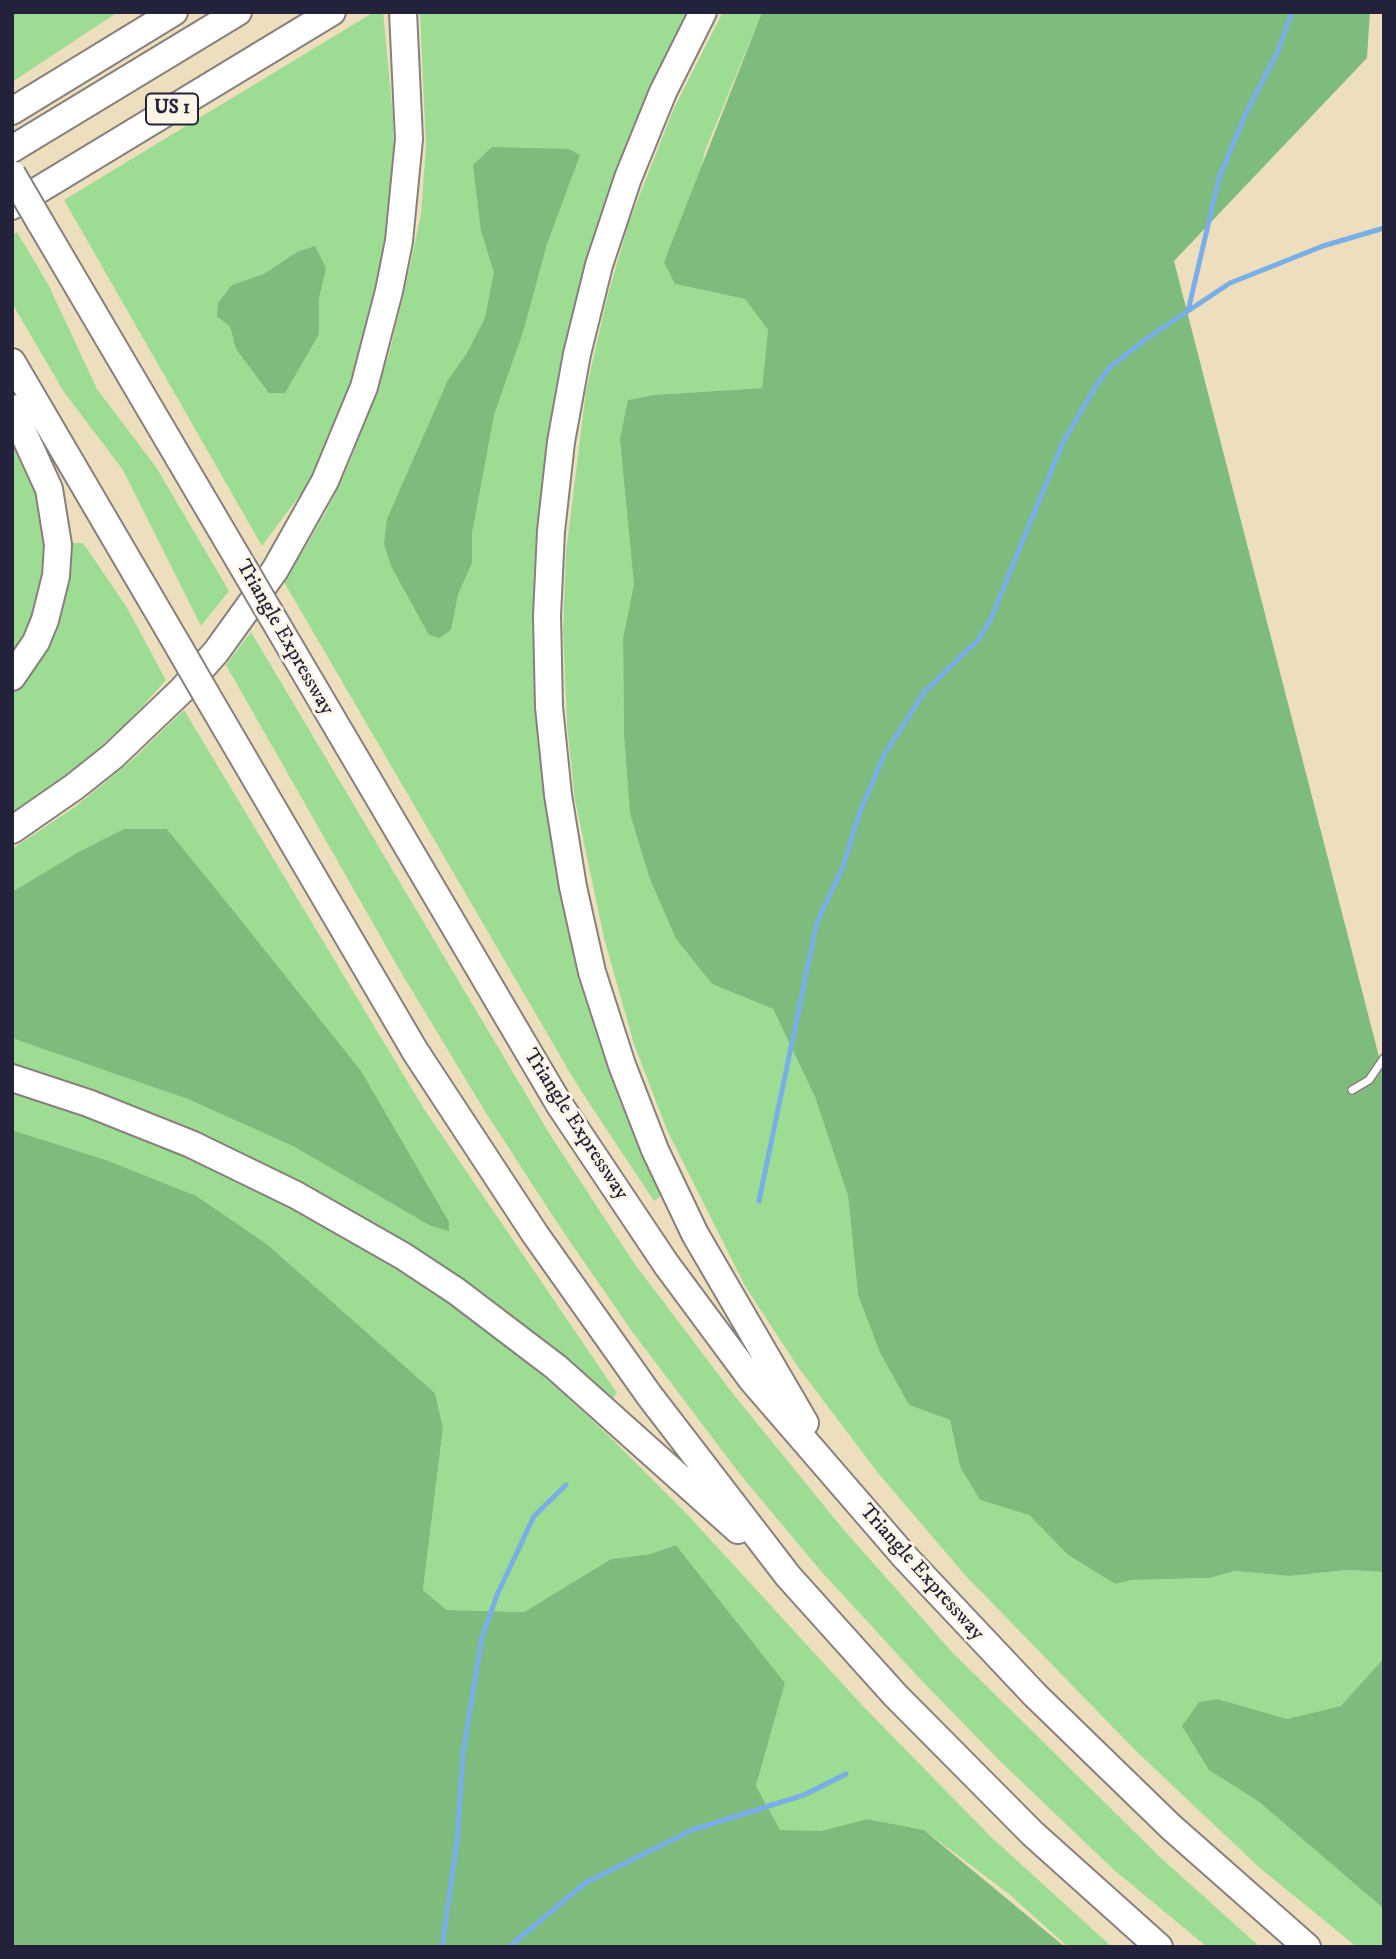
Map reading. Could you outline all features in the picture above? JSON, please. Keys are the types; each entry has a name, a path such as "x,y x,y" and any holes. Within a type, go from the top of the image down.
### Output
{"highway":[{"path":"94,61 111,38 151,12"},
{"path":"12,111 174,12"},
{"name":"US 1","path":"12,149 238,12"},
{"name":"US 1","path":"12,206 332,12"},
{"path":"12,830 74,788 182,690 216,652 275,570 325,481 364,387 390,291 399,241 409,139 403,12"},
{"path":"703,12 663,92 628,178 599,265 577,354 561,442 549,564 547,616 553,751 564,840 582,930 606,1017 638,1109 695,1234 842,1485"},
{"name":"Triangle Expressway","path":"12,174 510,1023 611,1184 722,1341 842,1485 968,1626 1171,1827 1307,1947"},
{"path":"12,362 415,1051 528,1223 649,1395 788,1576"},
{"path":"12,408 49,489 58,545 56,576 45,621 36,642 12,677"},
{"path":"12,1078 88,1103 191,1144 296,1195 403,1256 456,1291 556,1367 788,1576 963,1765 1033,1833 1159,1947"}],"lane":[{"path":"1352,1090 1368,1080 1384,1058"}],"green space":[{"path":"12,12 118,12 12,82"},
{"path":"374,12 383,12 393,116 394,175 388,233 376,294 355,370 333,431 308,484 262,546 64,200"},
{"path":"420,12 693,12 662,74 542,523 587,992 610,1072 664,1194 654,1201 576,1083 284,582 326,512 349,464 389,354 405,288 421,214 426,147"},
{"path":"723,12 762,12 705,151 675,284 745,299 768,330 762,388 653,395 628,400 634,584 623,638 624,736 630,814 649,877 676,939 712,984 773,1009 815,1097 848,1196 858,1295 880,1353 909,1405 950,1420 960,1467 980,1500 1029,1515 1068,1555 1115,1584 1132,1580 1210,1578 1235,1571 1290,1576 1347,1570 1384,1572 1384,1658 1342,1706 1287,1719 1218,1699 1209,1770 1259,1802 1384,1909 1384,1947 1357,1947 1261,1869 1136,1751 965,1575 878,1473 798,1367 745,1286 667,1130 634,1044 604,938 575,800 567,724 563,630 566,552 586,391 607,298 629,222 674,108"},
{"path":"762,12 1370,12 1367,58 1174,261 1384,1076 1384,1572 1347,1570 1290,1576 1235,1571 1210,1578 1132,1580 1115,1584 1068,1555 1029,1515 980,1500 960,1467 950,1420 909,1405 880,1353 858,1295 848,1196 815,1097 773,1009 712,984 676,939 649,877 630,814 624,736 623,638 634,584 620,439 628,400 653,395 762,388 768,330 745,299 675,284 664,262"},
{"path":"492,147 569,149 580,155 547,244 523,332 494,415 472,533 472,563 458,594 451,630 440,638 429,635 391,566 384,544 387,519 448,380 467,353 485,318 494,272 481,231 473,165"},
{"path":"17,232 48,284 97,389 156,467 229,591 201,626 123,470 64,392 12,303 12,235"},
{"path":"315,246 326,268 319,298 319,334 285,393 269,393 236,349 230,326 217,317 218,303 232,285 264,274 297,252"},
{"path":"12,430 32,473 45,518 47,564 39,611 12,658"},
{"path":"70,543 83,543 126,606 166,680 128,722 64,779 12,814 12,694 28,677 53,634 67,587"},
{"path":"251,632 552,1138 634,1263 734,1395 843,1529 952,1652 1161,1858 1260,1947 1207,1947 1113,1869 1002,1763 922,1681 820,1570 739,1473 631,1330 560,1227 486,1113 399,969 226,665"},
{"path":"184,710 424,1109 617,1393 610,1402 424,1257 12,1068 12,849 75,807 131,761"},
{"path":"124,829 167,829 240,919 361,1071 449,1222 449,1231 431,1226 293,1146 188,1099 12,1038 12,892 77,853"},
{"path":"12,1090 147,1138 237,1178 391,1261 479,1324 559,1389 610,1437 686,1513 861,1704 990,1836 1112,1947 1068,1947 1009,1894 924,1830 867,1819 821,1831 780,1831 756,1786 785,1683 676,1545 650,1554 611,1559 524,1612 447,1610 423,1590 443,1428 435,1393 268,1245 106,1160 12,1130"},
{"path":"12,1130 106,1160 196,1196 268,1245 435,1393 443,1428 423,1590 447,1610 524,1612 611,1559 650,1554 676,1545 785,1683 756,1786 780,1830 821,1831 867,1819 924,1830 1065,1947 12,1947"},
{"path":"1384,1658 1384,1909 1259,1802 1209,1770 1182,1726 1199,1702 1218,1699 1287,1719 1341,1706"}],"waterway":[{"path":"1188,311 1219,178 1246,113 1277,53 1292,12"},
{"path":"759,1201 817,922 843,867 859,814 884,755 925,691 978,640 990,621 1063,442 1097,384 1109,368 1146,339 1230,283 1323,246 1384,228"},
{"path":"442,1947 457,1841 463,1753 482,1637 497,1595 534,1516 566,1485"},
{"path":"509,1947 585,1883 692,1830 804,1795 846,1774"}]}
